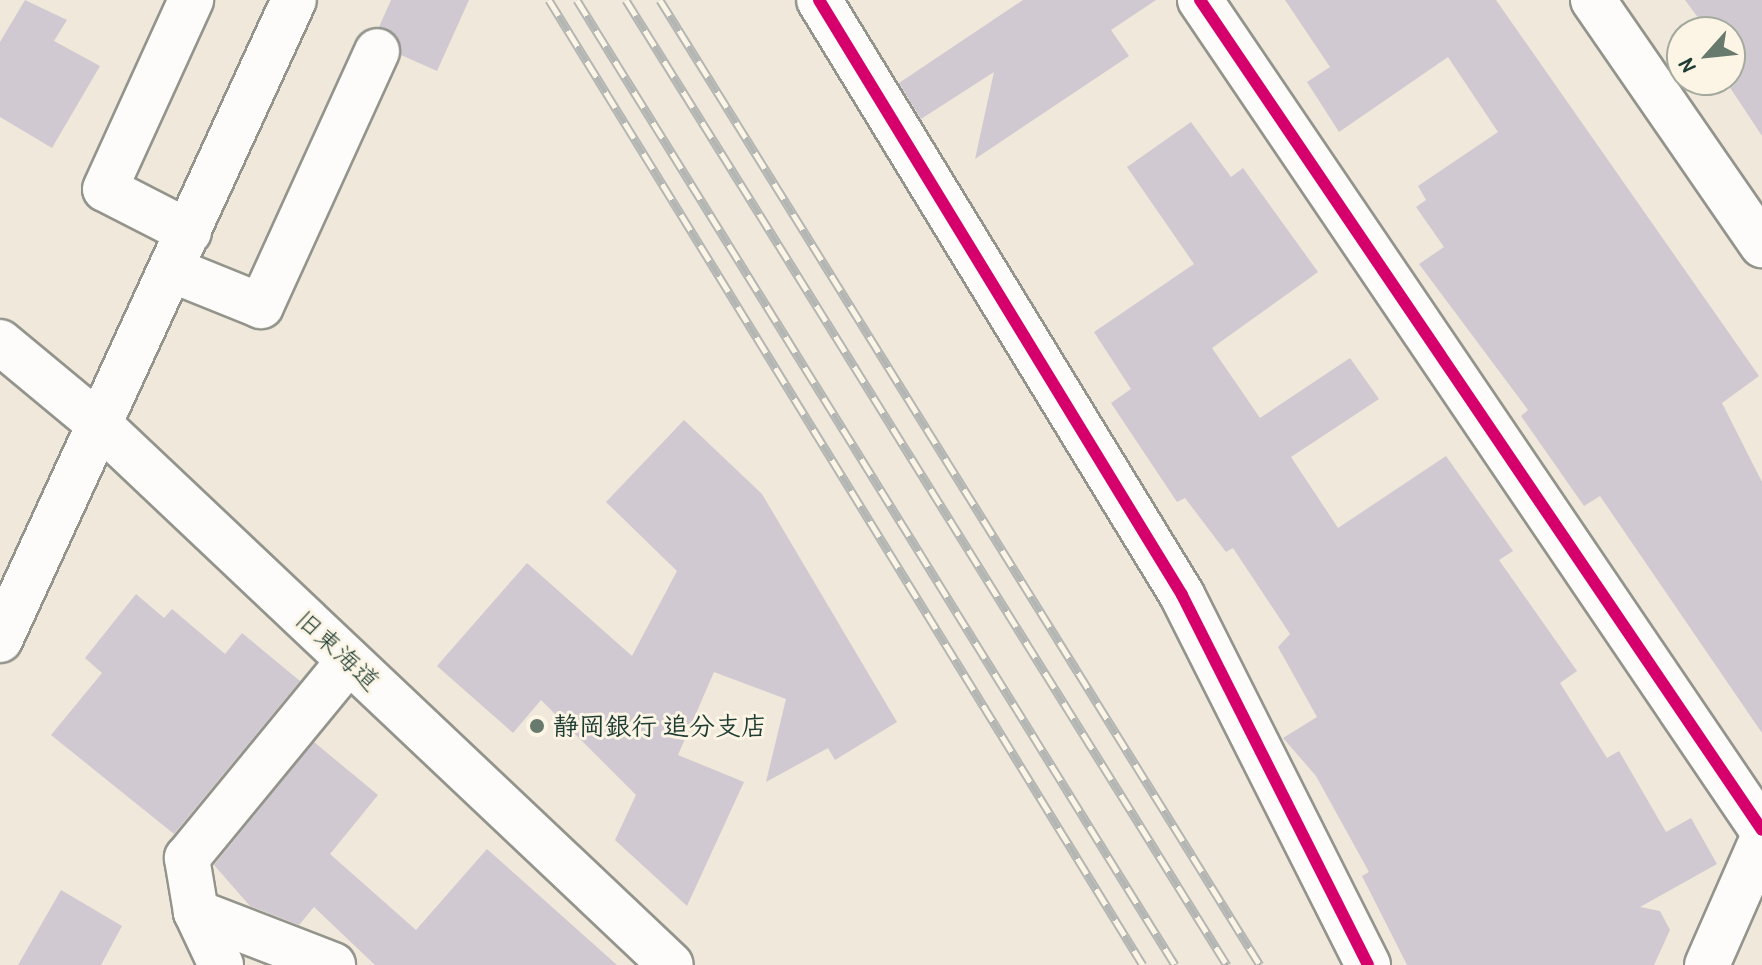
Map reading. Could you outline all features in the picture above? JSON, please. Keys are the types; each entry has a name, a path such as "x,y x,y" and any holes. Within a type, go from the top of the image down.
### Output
{"street":[{"path":"191,0 105,189 181,251 261,306 377,51"},
{"path":"0,640 101,426 294,0"},
{"path":"819,0 1182,595 1368,965"},
{"path":"1200,0 1762,830"},
{"path":"1593,0 1762,245"},
{"name":"旧東海道","path":"0,342 101,426 671,965"},
{"path":"221,965 196,912 187,858 349,661"},
{"path":"1707,965 1762,840"},
{"path":"196,912 333,965"}],"building":[{"path":"25,0 67,20 54,41 100,66 52,148 0,117 0,42"},
{"path":"391,0 469,0 437,71 401,55 397,36 379,27"},
{"path":"1023,0 1156,0 1111,30 1129,56 975,159 994,72 921,119 899,83"},
{"path":"1285,0 1496,0 1759,376 1722,403 1762,482 1762,733 1600,496 1584,506 1521,416 1528,410 1419,264 1444,247 1416,207 1426,200 1418,186 1498,132 1448,57 1339,132 1307,82 1330,67"},
{"path":"1685,0 1762,0 1762,136 1736,96 1746,96 1746,16 1697,16"},
{"path":"1191,122 1231,177 1243,168 1318,272 1212,348 1260,418 1350,358 1379,399 1291,457 1338,528 1446,456 1513,551 1499,560 1577,671 1560,683 1607,758 1619,751 1666,832 1691,818 1717,864 1640,907 1660,911 1670,930 1654,965 1407,965 1362,876 1369,872 1316,776 1283,738 1317,717 1278,647 1290,634 1233,548 1226,552 1185,498 1177,502 1111,403 1131,389 1094,332 1194,264 1127,167"},
{"path":"684,420 762,494 897,722 835,760 828,748 766,782 786,699 714,672 678,755 744,782 687,906 615,840 636,795 541,700 513,733 437,666 527,563 632,656 677,571 606,502"},
{"path":"136,594 164,618 172,609 225,654 242,633 300,681 174,834 51,735 102,673 85,658"},
{"path":"314,742 378,795 330,854 416,930 487,849 617,965 375,965 314,907 299,925 250,906 214,865"},
{"path":"61,890 122,926 101,965 18,965"}],"railway":[{"path":"549,0 1143,965"},
{"path":"577,0 1175,965"},
{"path":"626,0 1227,965"},
{"path":"660,0 1260,965"}],"cycle path":[{"path":"819,0 1182,595 1368,965"},
{"path":"1200,0 1762,830"}],"place":[{"name":"静岡銀行 追分支店","path":"537,726"}]}
